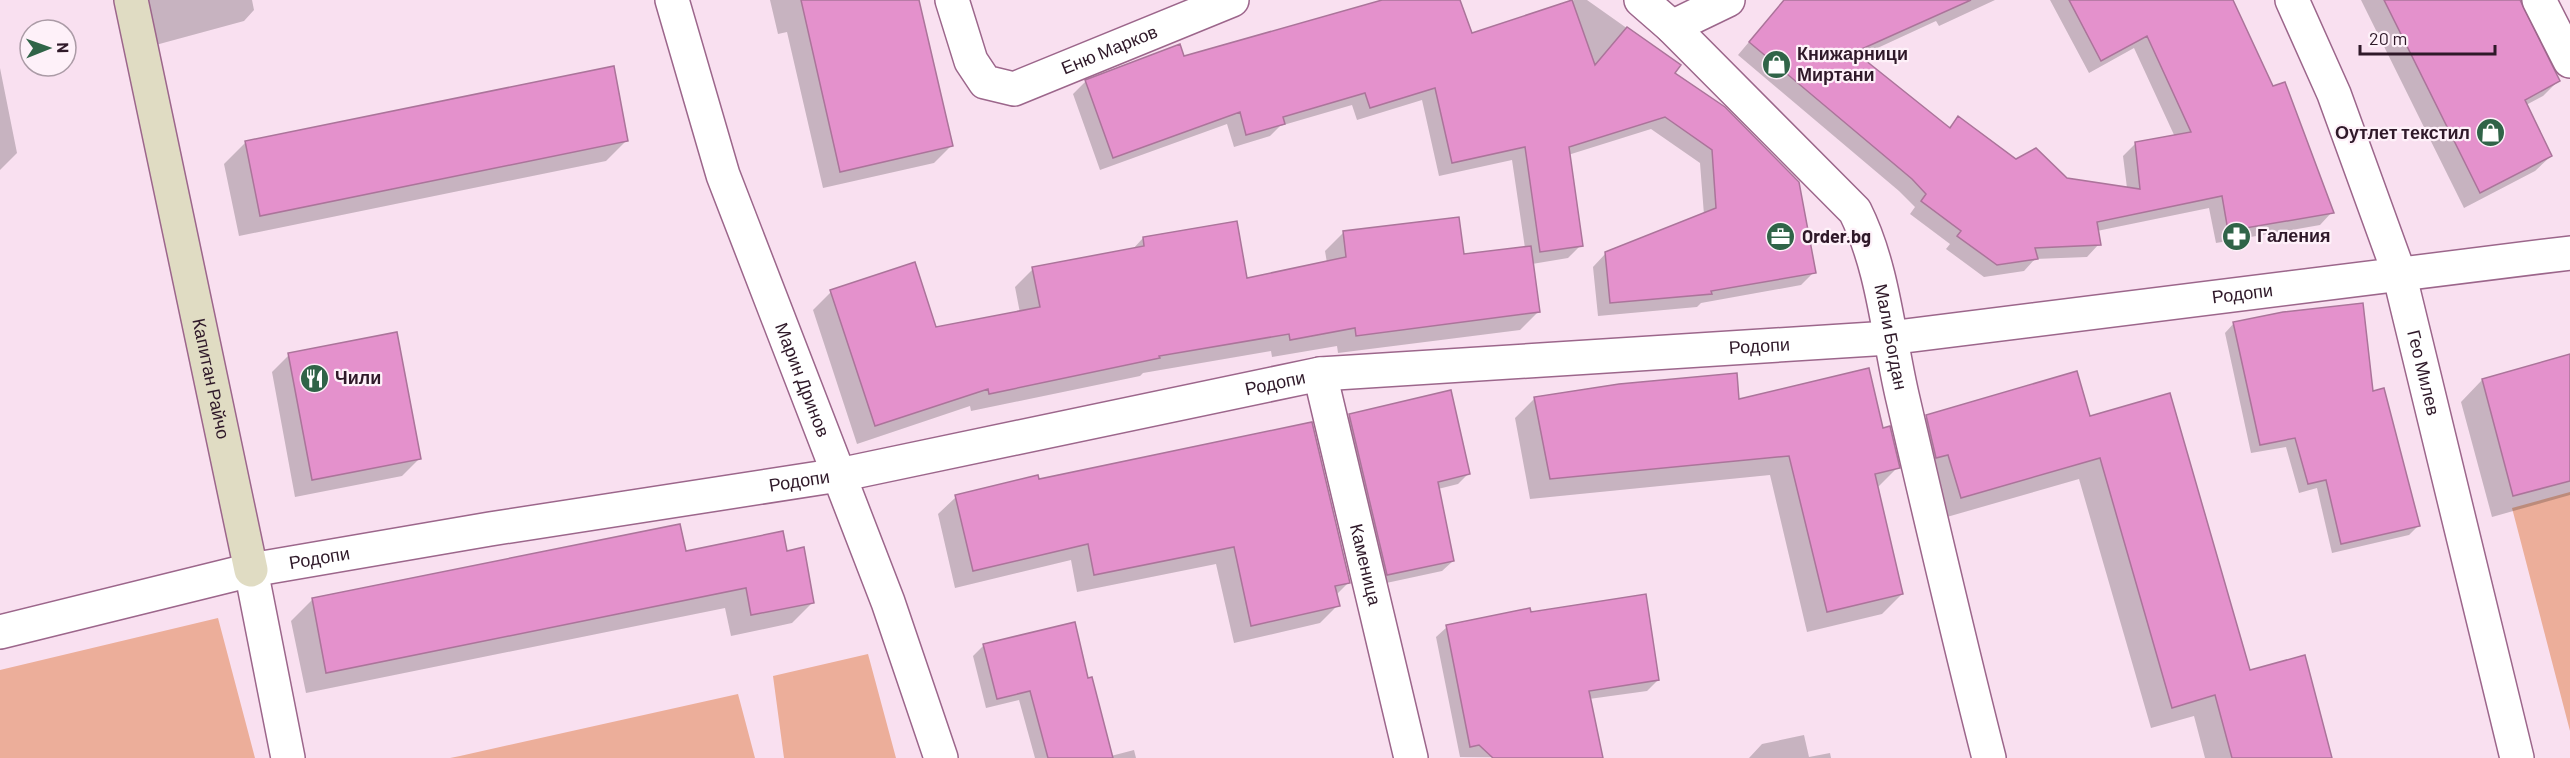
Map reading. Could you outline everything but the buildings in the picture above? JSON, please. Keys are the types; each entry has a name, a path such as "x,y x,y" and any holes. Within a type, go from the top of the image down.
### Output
{"street":[{"name":"Капитан Райчо","path":"131,0 251,570 288,758"},
{"name":"Марин Дринов","path":"672,0 723,175 888,602 941,758"},
{"name":"Еню Марков","path":"952,0 971,61 985,82 1014,89 1232,0"},
{"name":"Мали Богдан","path":"1641,0 1672,27 1855,211 1870,241 1889,338 1955,626 1989,758"},
{"path":"1672,27 1728,0"},
{"name":"Гео Милев","path":"2292,0 2334,94 2399,273 2517,758"},
{"path":"2539,0 2570,62"},
{"name":"Родопи","path":"0,632 251,570 490,529 838,475 1320,374 1889,338 2570,253"},
{"name":"Каменица","path":"1320,374 1411,758"}],"shaded area":[{"path":"2570,492 2570,731 2512,508"},
{"path":"218,618 255,758 0,758 0,670"},
{"path":"868,654 896,758 784,758 773,676"},
{"path":"738,694 755,758 450,758 460,756"}],"place":[{"name":"Книжарници Миртани","path":"1776,64"},
{"name":"Оутлет текстил","path":"2491,133"},
{"name":"Галения","path":"2236,236"},
{"name":"Order.bg","path":"1781,237"},
{"name":"Чили","path":"314,378"}]}
